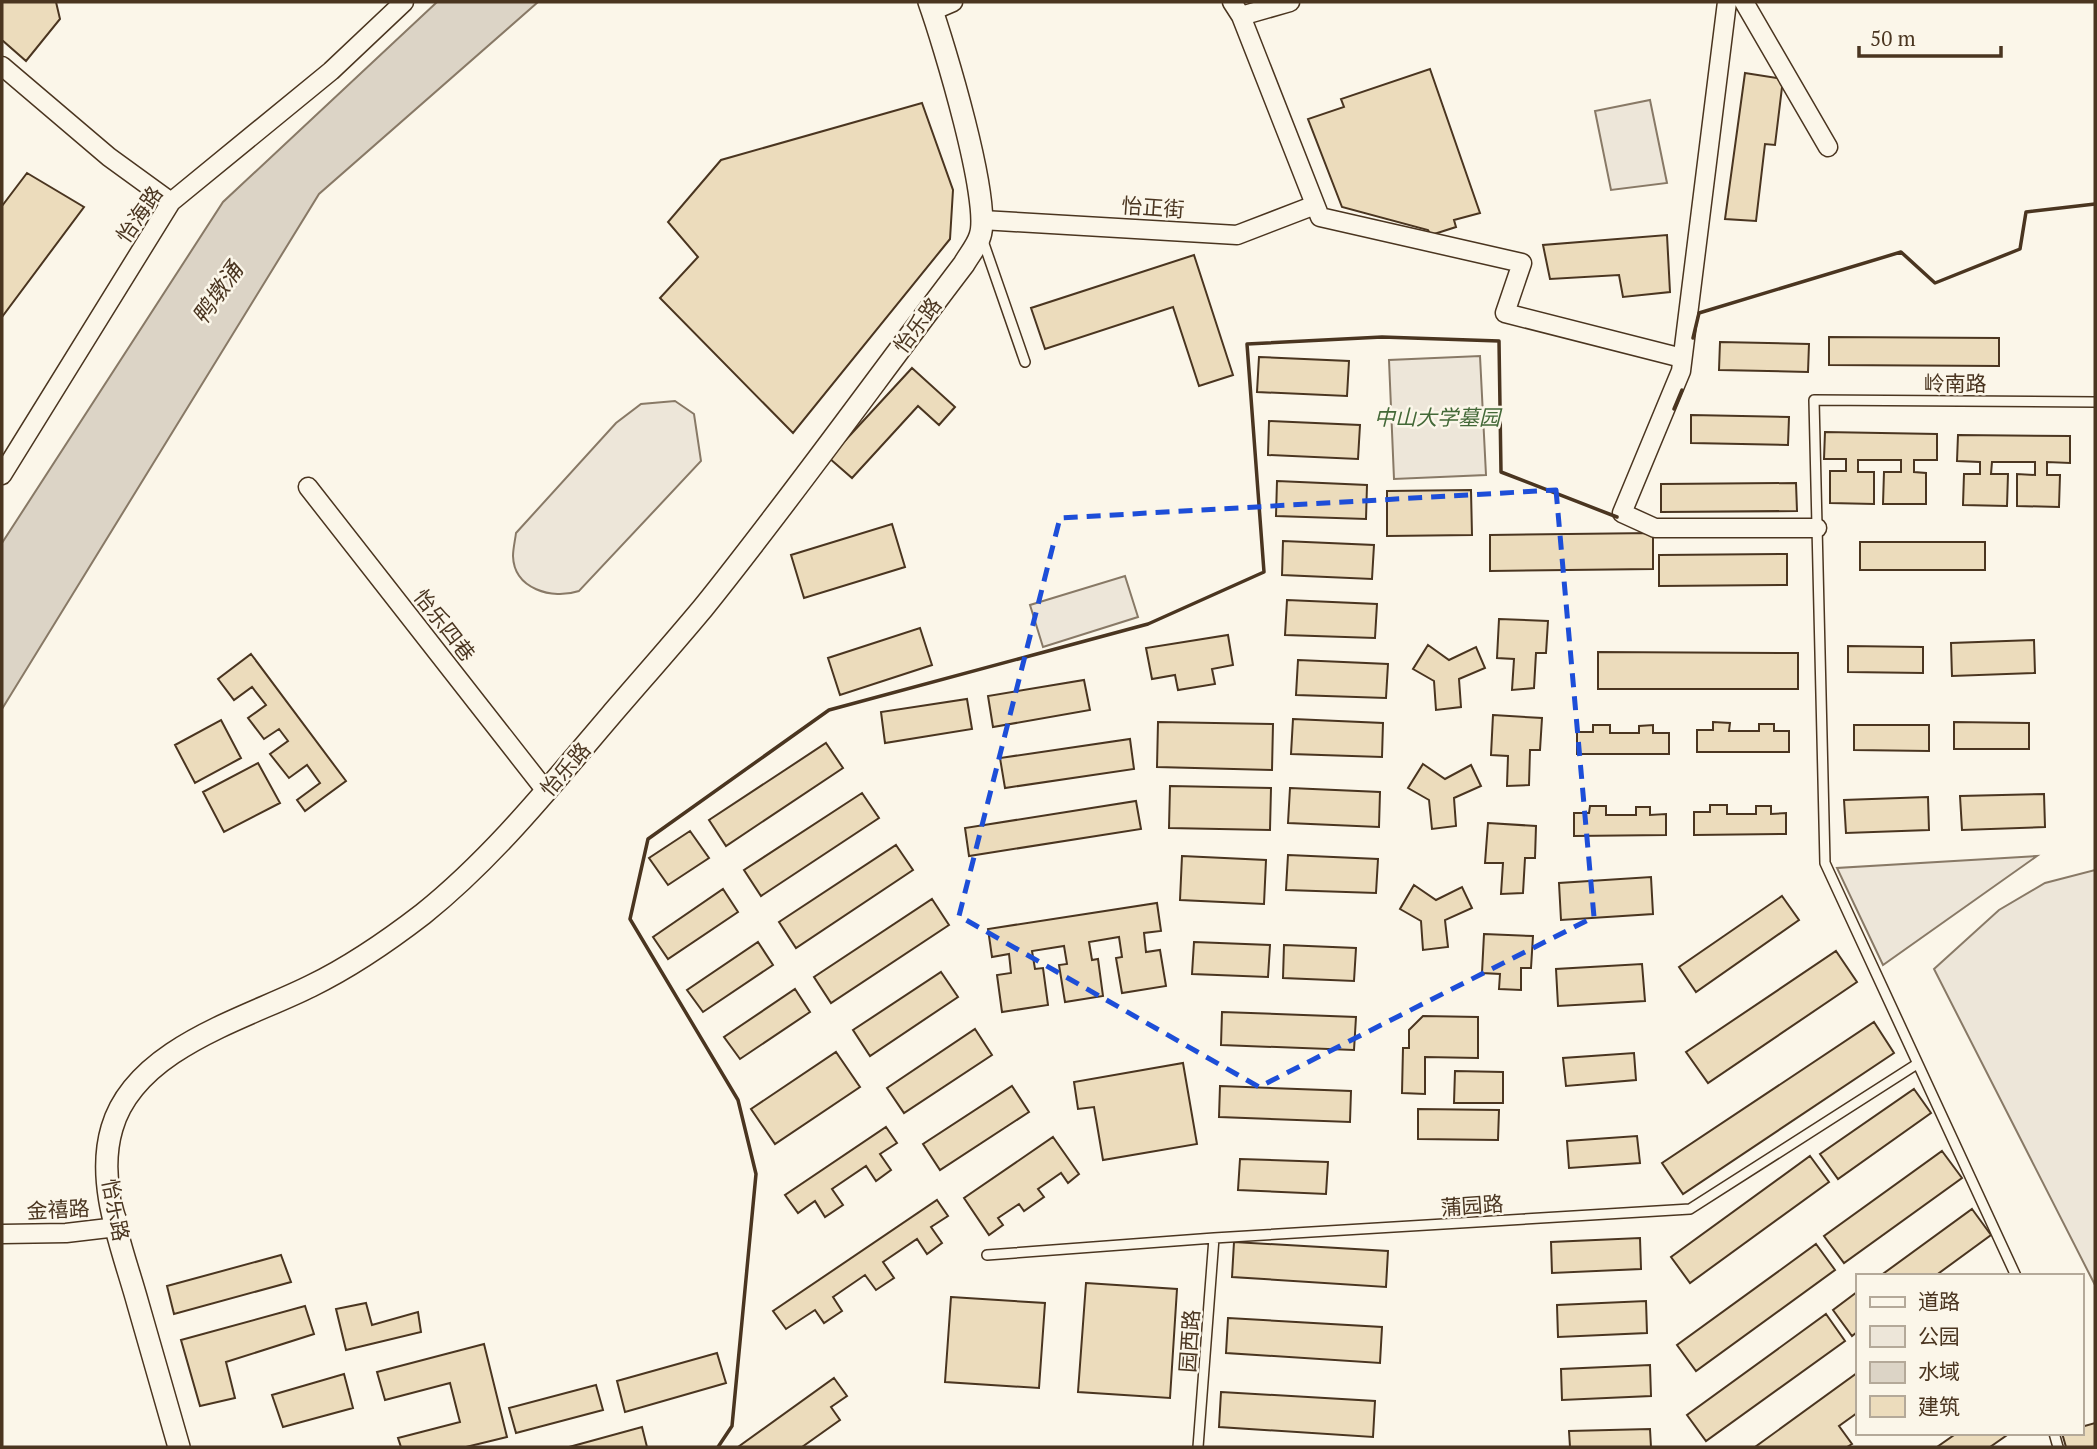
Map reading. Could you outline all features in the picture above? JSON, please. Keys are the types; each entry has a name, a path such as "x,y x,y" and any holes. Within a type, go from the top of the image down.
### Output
{"street":[{"name":"怡海路","path":"2,475 171,202 331,71 404,2"},
{"path":"953,2 931,6 975,168 981,228"},
{"path":"1290,2 1236,9 1320,217 1522,263 1505,313 1682,358"},
{"path":"1727,2 1681,371 1622,513 1655,528 1817,528"},
{"path":"1744,2 1828,146"},
{"path":"2,66 110,157 171,202"},
{"name":"怡正街","path":"981,228 1237,235 1315,205"},
{"name":"怡乐路","path":"179,1447 117,1227 108,1182 112,1128 134,1087 172,1054 204,1035 314,985 367,954 423,914 472,870 546,791 703,608 964,264 981,228"},
{"name":"怡乐四巷","path":"308,487 546,791"},
{"name":"金禧路","path":"2,1234 66,1233 117,1227"}],"lane":[{"path":"981,228 1025,362"},
{"name":"岭南路","path":"1817,528 1814,400 2095,402"},
{"path":"1817,528 1825,863 2016,1274"},
{"name":"蒲园路","path":"987,1255 1214,1238 1690,1209 1917,1064"},
{"name":"园西路","path":"1198,1447 1214,1238"}],"highlighted area":[{"path":"1556,490 1594,917 1259,1087 959,916 1060,518"}],"green space":[{"path":"1650,100 1667,183 1611,190 1595,111"},
{"name":"中山大学墓园","path":"1480,356 1486,475 1394,479 1389,360"},
{"path":"675,401 694,414 701,461 579,591 547,593 527,584 515,567 513,556 516,533 616,423 641,404"},
{"path":"1125,576 1138,617 1043,647 1030,605"},
{"path":"2037,856 1883,965 1837,868"},
{"path":"2095,870 2095,1285 1934,969 1999,910 2045,883"}],"water":[{"name":"鸭墩涌","path":"437,2 538,2 319,194 2,709 2,543 223,202"}],"building":[{"path":"2,2 56,2 60,19 26,61 2,40"},
{"path":"1430,69 1480,213 1454,220 1456,227 1431,235 1428,230 1342,207 1308,119 1344,107 1341,99"},
{"path":"1745,73 1783,79 1775,145 1765,144 1756,221 1725,219"},
{"path":"922,103 953,190 950,239 793,433 660,298 698,257 668,222 721,160"},
{"path":"27,173 84,207 2,317 2,206"},
{"path":"1667,235 1670,292 1623,297 1619,275 1550,279 1543,245"},
{"path":"1194,255 1233,375 1199,386 1173,307 1045,349 1031,308"},
{"path":"1829,337 1999,338 1999,366 1829,365"},
{"path":"1720,342 1809,344 1808,372 1719,370"},
{"path":"1259,357 1349,361 1347,396 1257,392"},
{"path":"912,368 955,407 939,425 918,406 852,478 829,458"},
{"path":"1691,415 1789,417 1788,445 1691,443"},
{"path":"1269,421 1360,425 1358,459 1268,455"},
{"path":"1825,432 1937,434 1937,460 1914,460 1914,472 1926,473 1926,504 1883,504 1884,472 1901,472 1901,460 1858,460 1858,472 1874,472 1874,504 1830,503 1830,471 1846,471 1846,459 1824,459"},
{"path":"1958,435 2070,436 2070,463 2047,462 2047,475 2060,475 2059,507 2017,506 2017,474 2035,475 2035,462 1992,462 1991,474 2008,474 2007,506 1963,505 1964,474 1980,474 1980,462 1957,461"},
{"path":"1277,481 1367,485 1366,519 1276,516"},
{"path":"1796,483 1797,511 1661,512 1661,484"},
{"path":"1471,490 1472,535 1387,536 1387,491"},
{"path":"892,524 905,567 804,598 791,555"},
{"path":"1653,533 1653,569 1490,571 1490,535"},
{"path":"1283,541 1374,545 1372,579 1282,575"},
{"path":"1860,542 1985,542 1985,570 1860,570"},
{"path":"1787,554 1787,585 1659,586 1659,555"},
{"path":"1287,600 1377,604 1375,638 1285,635"},
{"path":"1499,619 1548,621 1546,653 1536,653 1534,688 1512,690 1514,659 1497,658"},
{"path":"920,628 932,665 840,695 828,658"},
{"path":"1228,635 1233,665 1212,669 1215,684 1178,690 1175,675 1152,679 1146,648"},
{"path":"2034,640 2035,673 1952,676 1951,643"},
{"path":"1428,645 1449,660 1476,647 1485,668 1459,679 1461,707 1436,710 1434,681 1413,669"},
{"path":"1848,646 1923,647 1923,673 1848,672"},
{"path":"1598,652 1798,653 1798,689 1598,689"},
{"path":"251,654 346,781 305,811 297,800 320,783 307,765 289,778 270,754 288,741 279,729 264,739 248,718 266,705 252,687 234,700 218,679"},
{"path":"1298,660 1388,664 1386,698 1296,695"},
{"path":"1084,680 1090,710 993,727 988,696"},
{"path":"967,699 972,729 885,743 881,712"},
{"path":"1493,715 1542,718 1540,750 1530,750 1529,785 1507,786 1508,756 1491,755"},
{"path":"1293,719 1383,723 1382,757 1291,754"},
{"path":"221,720 241,758 195,783 175,745"},
{"path":"1158,722 1273,724 1272,770 1157,767"},
{"path":"1713,722 1730,723 1729,731 1759,731 1759,724 1774,724 1774,731 1789,731 1789,752 1697,752 1697,730 1713,730"},
{"path":"1954,722 2029,723 2029,749 1954,749"},
{"path":"1593,725 1610,725 1610,733 1639,733 1639,726 1653,725 1653,733 1669,733 1669,754 1577,754 1577,732 1593,732"},
{"path":"1854,725 1929,725 1929,751 1854,750"},
{"path":"1130,739 1134,769 1005,788 1000,758"},
{"path":"826,743 843,768 726,846 709,820"},
{"path":"258,763 280,803 224,832 203,792"},
{"path":"1423,764 1445,779 1471,765 1481,786 1454,798 1456,826 1432,829 1429,800 1408,788"},
{"path":"1170,786 1271,788 1270,830 1169,828"},
{"path":"1290,788 1380,792 1379,827 1288,823"},
{"path":"862,793 879,818 761,896 744,870"},
{"path":"2044,794 2045,827 1962,830 1960,796"},
{"path":"1928,797 1929,830 1846,833 1844,800"},
{"path":"1136,801 1141,829 969,856 965,828"},
{"path":"1710,805 1727,805 1727,814 1756,814 1756,806 1771,806 1771,814 1786,813 1786,834 1694,835 1694,812 1710,812"},
{"path":"1590,806 1606,806 1606,815 1636,815 1636,807 1650,807 1650,815 1666,814 1666,835 1574,836 1574,813 1589,813"},
{"path":"1488,823 1536,826 1535,858 1525,858 1523,893 1501,894 1503,863 1485,863"},
{"path":"690,831 709,858 668,885 649,858"},
{"path":"896,845 913,870 796,948 779,922"},
{"path":"1288,855 1378,859 1376,893 1286,890"},
{"path":"1182,856 1266,860 1264,904 1180,900"},
{"path":"1651,877 1653,914 1561,920 1559,883"},
{"path":"1414,885 1436,900 1462,887 1472,908 1445,920 1448,947 1423,950 1421,921 1400,909"},
{"path":"723,889 738,912 668,959 653,937"},
{"path":"1782,896 1799,920 1696,992 1679,967"},
{"path":"932,899 949,925 831,1003 814,977"},
{"path":"1157,903 1161,931 1144,933 1146,952 1160,950 1166,986 1122,993 1116,958 1122,957 1119,937 1089,942 1092,960 1098,959 1103,996 1065,1002 1059,965 1067,964 1064,946 1032,951 1035,969 1043,968 1048,1005 1002,1012 997,975 1011,973 1009,954 992,957 988,929"},
{"path":"1484,934 1533,936 1531,968 1521,968 1521,990 1499,989 1500,974 1482,973"},
{"path":"758,942 773,965 703,1012 687,990"},
{"path":"1194,942 1270,945 1268,977 1192,974"},
{"path":"1284,945 1356,948 1354,981 1283,978"},
{"path":"1836,951 1857,982 1708,1083 1686,1052"},
{"path":"1642,964 1645,1001 1558,1006 1556,969"},
{"path":"941,972 958,997 870,1056 853,1030"},
{"path":"795,989 810,1012 740,1059 724,1037"},
{"path":"1222,1012 1356,1017 1354,1050 1221,1045"},
{"path":"1423,1016 1478,1017 1478,1058 1425,1057 1425,1094 1402,1093 1403,1048 1409,1048 1409,1030"},
{"path":"1874,1022 1894,1053 1683,1194 1662,1163"},
{"path":"975,1029 992,1055 904,1113 887,1088"},
{"path":"836,1052 860,1087 775,1144 751,1109"},
{"path":"1634,1053 1636,1080 1566,1086 1563,1058"},
{"path":"1183,1063 1197,1144 1103,1160 1094,1107 1078,1109 1074,1082"},
{"path":"1455,1071 1503,1072 1503,1103 1454,1103"},
{"path":"1012,1086 1029,1112 940,1170 923,1144"},
{"path":"1220,1086 1351,1091 1350,1122 1219,1117"},
{"path":"1914,1089 1931,1113 1838,1179 1820,1154"},
{"path":"1418,1109 1499,1110 1498,1140 1418,1139"},
{"path":"886,1127 897,1143 880,1154 891,1170 876,1181 866,1166 832,1189 843,1205 825,1217 815,1201 798,1213 785,1195"},
{"path":"1637,1136 1640,1163 1569,1168 1567,1141"},
{"path":"1053,1137 1079,1174 1068,1183 1061,1173 1038,1189 1044,1197 1024,1211 1019,1204 998,1218 1003,1225 989,1235 964,1198"},
{"path":"1942,1151 1962,1178 1844,1263 1824,1236"},
{"path":"1810,1156 1829,1182 1690,1283 1671,1257"},
{"path":"1240,1159 1328,1162 1326,1194 1238,1190"},
{"path":"937,1200 948,1216 931,1227 942,1243 927,1254 917,1239 883,1262 894,1278 876,1290 865,1275 833,1297 842,1311 824,1323 815,1310 786,1329 773,1311"},
{"path":"1972,1209 1991,1235 1938,1274 1883,1274"},
{"path":"1640,1238 1641,1269 1552,1273 1551,1242"},
{"path":"1234,1242 1388,1251 1386,1287 1232,1277"},
{"path":"1816,1244 1835,1270 1696,1371 1677,1345"},
{"path":"281,1255 291,1282 174,1314 167,1286"},
{"path":"1086,1283 1177,1289 1170,1398 1078,1392"},
{"path":"1856,1293 1856,1333 1852,1336 1833,1310"},
{"path":"951,1297 1045,1303 1039,1388 945,1382"},
{"path":"1646,1301 1647,1333 1558,1337 1557,1305"},
{"path":"366,1303 372,1325 418,1312 421,1332 346,1350 336,1309"},
{"path":"305,1306 314,1334 226,1362 235,1398 200,1406 181,1340"},
{"path":"1826,1314 1845,1341 1706,1441 1687,1415"},
{"path":"1228,1318 1382,1327 1380,1363 1226,1353"},
{"path":"484,1344 507,1437 466,1447 401,1447 398,1438 460,1422 450,1383 385,1400 377,1372"},
{"path":"717,1353 726,1383 625,1412 617,1381"},
{"path":"1650,1365 1651,1396 1562,1400 1561,1369"},
{"path":"344,1374 353,1408 283,1427 272,1395"},
{"path":"1856,1374 1856,1414 1839,1426 1852,1444 1847,1447 1755,1447"},
{"path":"834,1378 847,1396 831,1407 840,1420 802,1447 738,1447"},
{"path":"596,1385 603,1410 516,1433 509,1408"},
{"path":"1221,1392 1375,1401 1373,1437 1219,1427"},
{"path":"2095,1423 2095,1447 2066,1447 2063,1435 2083,1435 2083,1426"},
{"path":"642,1427 647,1447 569,1447"},
{"path":"1650,1429 1651,1447 1570,1447 1569,1431"},
{"path":"1954,1435 2007,1435 1990,1447 1937,1447"}],"wall":[{"path":"1693,338 1699,313 1901,252 1935,283 2020,249 2026,212 2095,204"},
{"path":"718,1447 732,1426 756,1174 738,1100 630,919 648,839 829,710 1148,624 1264,572 1247,344 1382,337 1499,341 1501,472 1617,517"},
{"path":"1674,409 1682,390"}]}
